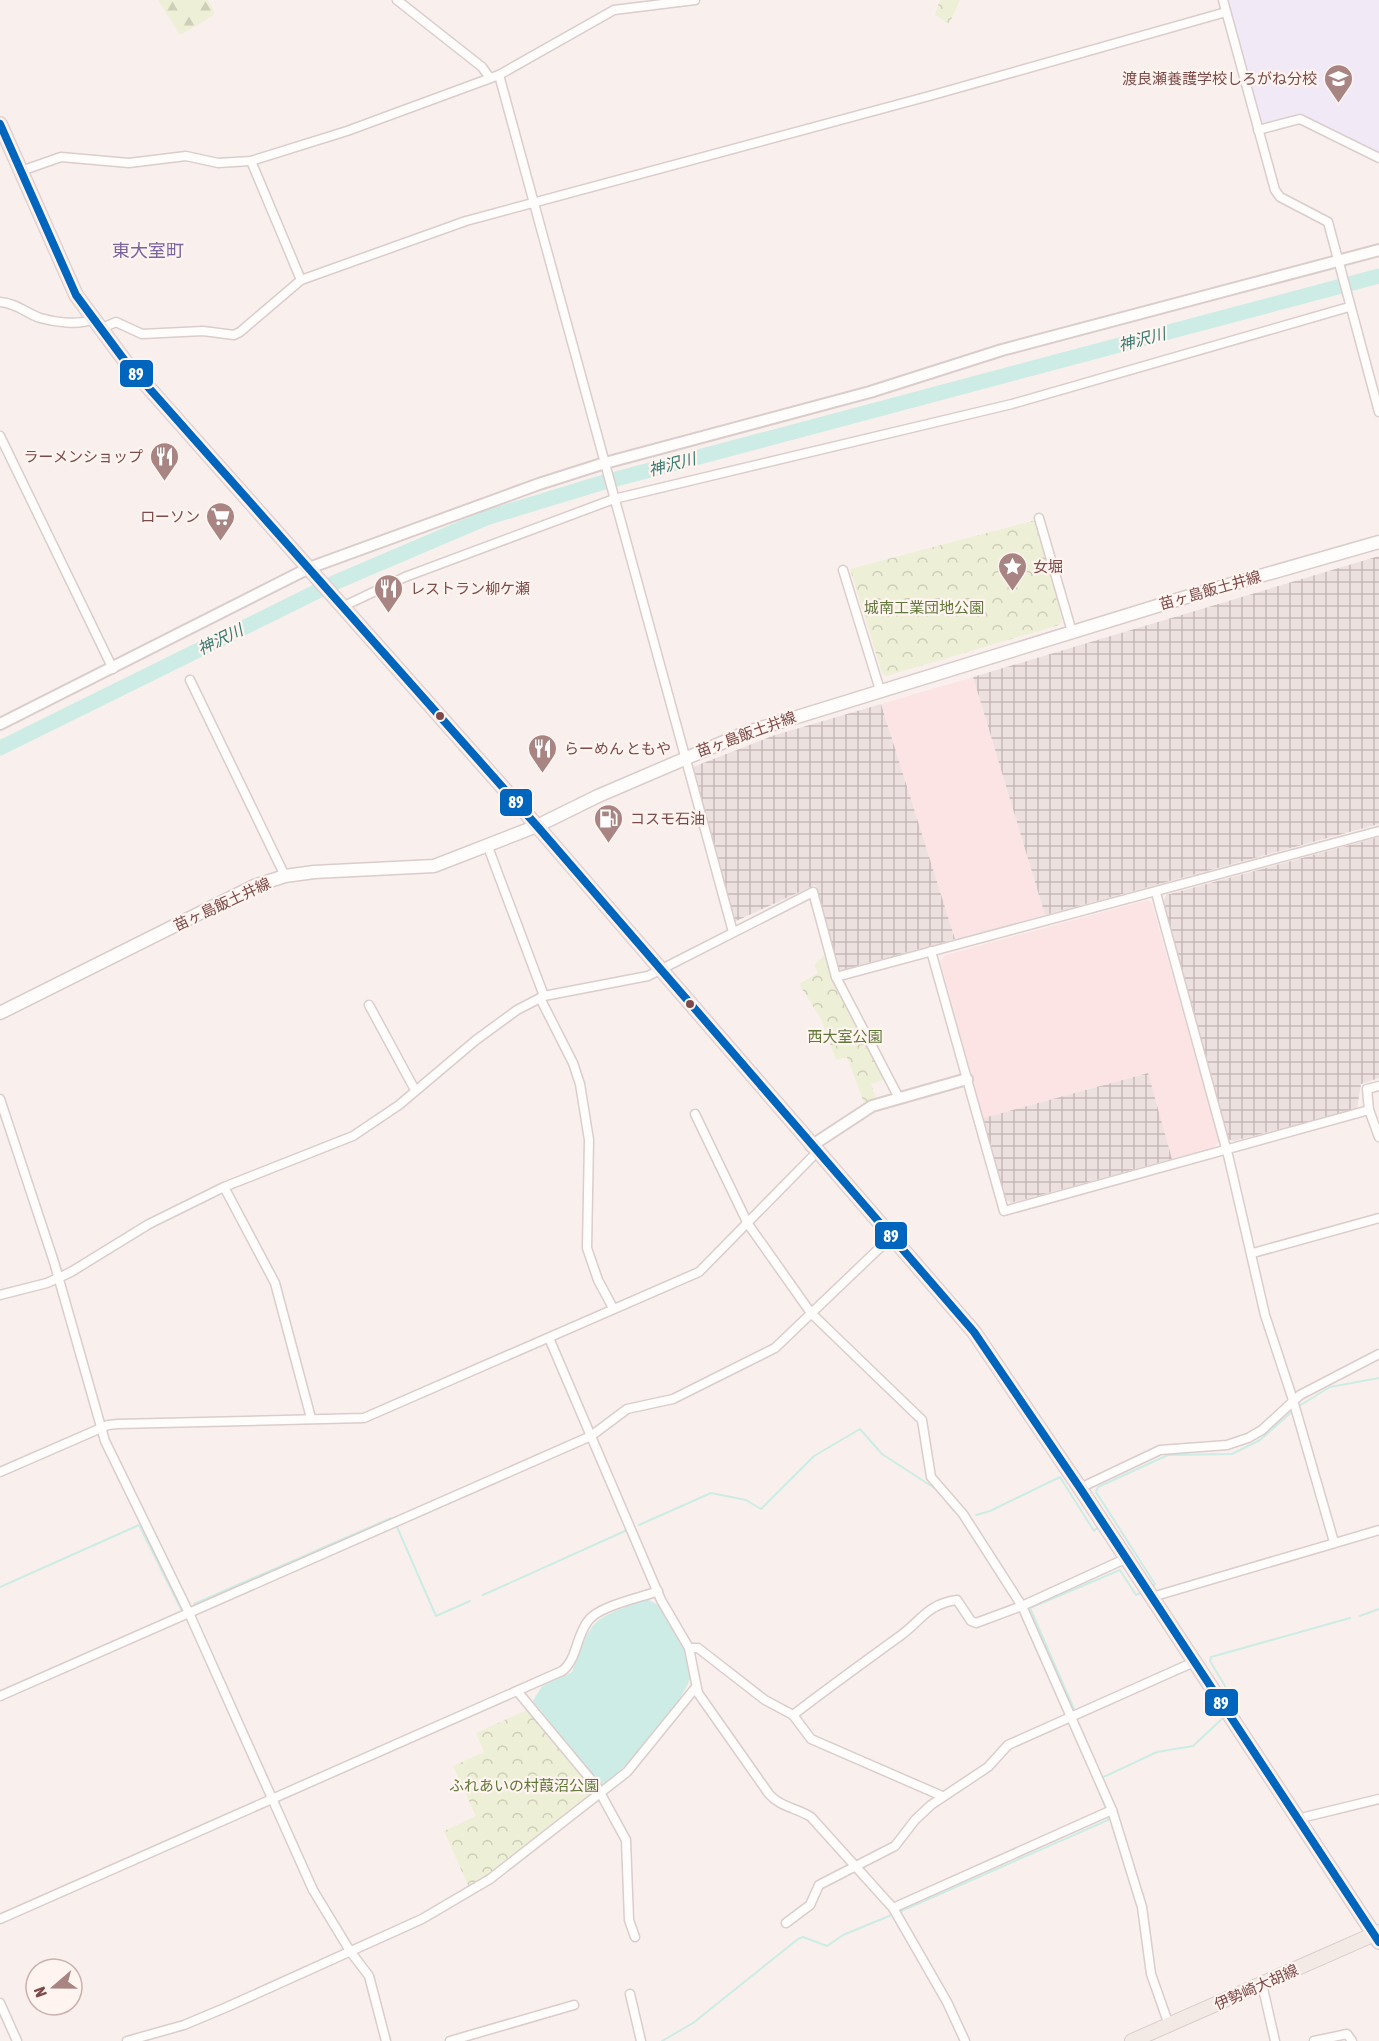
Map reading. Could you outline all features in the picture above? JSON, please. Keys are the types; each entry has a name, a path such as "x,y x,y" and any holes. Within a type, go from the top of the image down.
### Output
{"highway":[{"path":"0,124 63,269 96,324 125,361 537,826 974,1332 1127,1558 1298,1821 1377,1936"}],"main road":[{"name":"苗ヶ島飯土井線","path":"0,1013 254,885 285,876 314,872 434,866 488,847 537,826 685,757 745,732 1072,632 1379,542"},
{"name":"伊勢崎大胡線","path":"1132,2041 1377,1936"}],"street":[{"path":"397,0 482,67 490,78"},
{"path":"21,171 61,157 129,163 186,156 218,163 251,161 358,127 499,75 614,10 695,0"},
{"path":"1223,0 1258,130 1280,197 1328,222 1379,412"},
{"path":"0,302 14,304 43,318 96,324 116,322 142,334 210,331 234,335 301,280 466,221 1226,12"},
{"path":"499,75 732,932"},
{"path":"1258,130 1300,119 1379,158"},
{"path":"251,161 301,280"},
{"path":"0,724 312,572 539,484 870,392 1002,350 1339,264 1379,250"},
{"path":"341,605 405,577 613,497 1012,404 1349,304"},
{"path":"0,436 113,669"},
{"path":"1039,518 1072,632"},
{"path":"843,570 880,690"},
{"path":"190,680 285,876"},
{"path":"836,977 1156,893 1379,831"},
{"path":"488,847 542,997 573,1063 580,1084 589,1140 587,1248 598,1280 613,1308"},
{"path":"0,1295 59,1278 149,1224 224,1187 353,1136 399,1105 476,1040 517,1010 542,997 648,976 658,968 813,892 836,977 898,1098"},
{"path":"1156,893 1252,1253 1265,1315 1293,1400 1334,1542"},
{"path":"931,951 1004,1211 1369,1110"},
{"path":"369,1005 415,1090"},
{"path":"0,1472 108,1425 130,1422 364,1418 699,1272 748,1224 814,1149 872,1106 967,1079"},
{"path":"1379,1086 1367,1089 1369,1110 1379,1137"},
{"path":"0,1099 59,1278 101,1429 189,1613 313,1890 372,1983 386,2041"},
{"path":"695,1114 748,1224 811,1313 922,1420 931,1477 963,1514 1022,1606 1112,1810 1142,1906 1151,1974 1169,2025"},
{"path":"224,1187 275,1283 311,1418"},
{"path":"1252,1253 1379,1218"},
{"path":"0,1696 591,1436 627,1409 673,1399 775,1348 891,1237"},
{"path":"549,1338 658,1591 689,1648 696,1687 769,1794 782,1805 812,1817 893,1908 948,2002 965,2041"},
{"path":"1080,1488 1160,1450 1223,1445 1248,1438 1262,1430 1293,1400 1379,1354"},
{"path":"1152,1598 1379,1530"},
{"path":"793,1715 864,1660 903,1634 920,1616 930,1610 957,1600 971,1621 976,1623 1022,1606 1127,1558"},
{"path":"0,1919 518,1692 567,1667 580,1634 592,1615 658,1591"},
{"path":"689,1648 698,1648 765,1700 793,1715 811,1739 942,1796"},
{"path":"786,1923 810,1905 819,1885 895,1846 915,1820 942,1796 963,1786 988,1767 1008,1745 1194,1662"},
{"path":"127,2041 184,2025 422,1919 490,1880 637,1762 696,1687"},
{"path":"518,1692 600,1793 628,1844 629,1920 635,1937"},
{"path":"1298,1821 1379,1799"},
{"path":"893,1908 1112,1810"},
{"path":"1262,1984 1275,2041"},
{"path":"630,1994 641,2041"},
{"path":"0,2003 17,2041"},
{"path":"450,2041 574,2005"},
{"path":"1314,2041 1347,2034 1352,2041"}],"shaded area":[{"path":"1226,0 1379,0 1379,153 1300,115 1263,126 1259,123"},
{"path":"1379,556 1379,824 1045,915 973,677"},
{"path":"973,677 1045,915 955,939 881,704"},
{"path":"881,704 955,939 842,970 839,969 815,885 734,922 693,767 772,736"},
{"path":"1379,837 1379,1078 1361,1084 1357,1109 1234,1141 1227,1139 1163,902 1166,895"},
{"path":"1147,900 1152,903 1219,1141 1214,1148 1172,1159 1147,1073 983,1118 940,961 945,955"},
{"path":"1148,1073 1172,1159 1011,1203 1005,1199 983,1118"}],"green space":[{"path":"158,0 208,0 214,11 213,16 180,35"},
{"path":"940,0 960,0 949,24 935,15"},
{"name":"城南工業団地公園","path":"1036,520 1062,620 1059,625 886,676 882,673 850,569"},
{"name":"西大室公園","path":"824,955 833,982 886,1079 871,1084 876,1098 864,1103 847,1057 836,1060 821,1019 799,984 818,973 814,965"},
{"name":"ふれあいの村葭沼公園","path":"529,1709 591,1786 594,1795 498,1871 469,1888 444,1831 476,1816 453,1766 484,1752 476,1733"}],"water":[{"path":"647,1599 658,1605 686,1649 690,1679 674,1707 652,1737 602,1786 533,1701 542,1686 572,1672 585,1640 596,1622 615,1611"}],"waterway":[{"name":"神沢川","path":"0,748 336,582 486,518 601,483 1379,276"},
{"path":"1299,1406 1330,1387 1379,1378"},
{"path":"1153,1586 1155,1584 1096,1492 1098,1487 1168,1455 1232,1454 1260,1440 1294,1410"},
{"path":"639,1525 711,1493 746,1500 761,1509 814,1456 860,1429 882,1454 936,1489"},
{"path":"976,1515 990,1511 1060,1477 1094,1531 1097,1528"},
{"path":"942,1495 953,1510"},
{"path":"194,1604 391,1518"},
{"path":"0,1587 139,1525 181,1609"},
{"path":"397,1527 436,1616 470,1601"},
{"path":"483,1595 625,1531"},
{"path":"1074,1709 1030,1608 1120,1570 1136,1595 1140,1593"},
{"path":"1360,1616 1379,1609"},
{"path":"1233,1710 1237,1706 1210,1661 1211,1657 1350,1618"},
{"path":"1106,1809 1095,1781 1157,1752 1193,1746 1223,1718"},
{"path":"899,1912 1108,1820 1108,1814"},
{"path":"662,2041 693,2023 798,1939 803,1937 827,1946 843,1935 894,1914"}],"transit line":[{"name":"89","path":"0,124 76,295 125,361 537,826 974,1332 1080,1488 1379,1942"}],"place":[{"name":"渡良瀬養護学校しろがね分校","path":"1338,104"},
{"name":"ラーメンショップ","path":"164,482"},
{"name":"ローソン","path":"221,542"},
{"name":"女堀","path":"1012,592"},
{"name":"レストラン柳ケ瀬","path":"389,614"},
{"name":"らーめん ともや","path":"543,774"},
{"name":"コスモ石油","path":"609,844"}],"district":[{"name":"東大室町","path":"148,250"}]}
